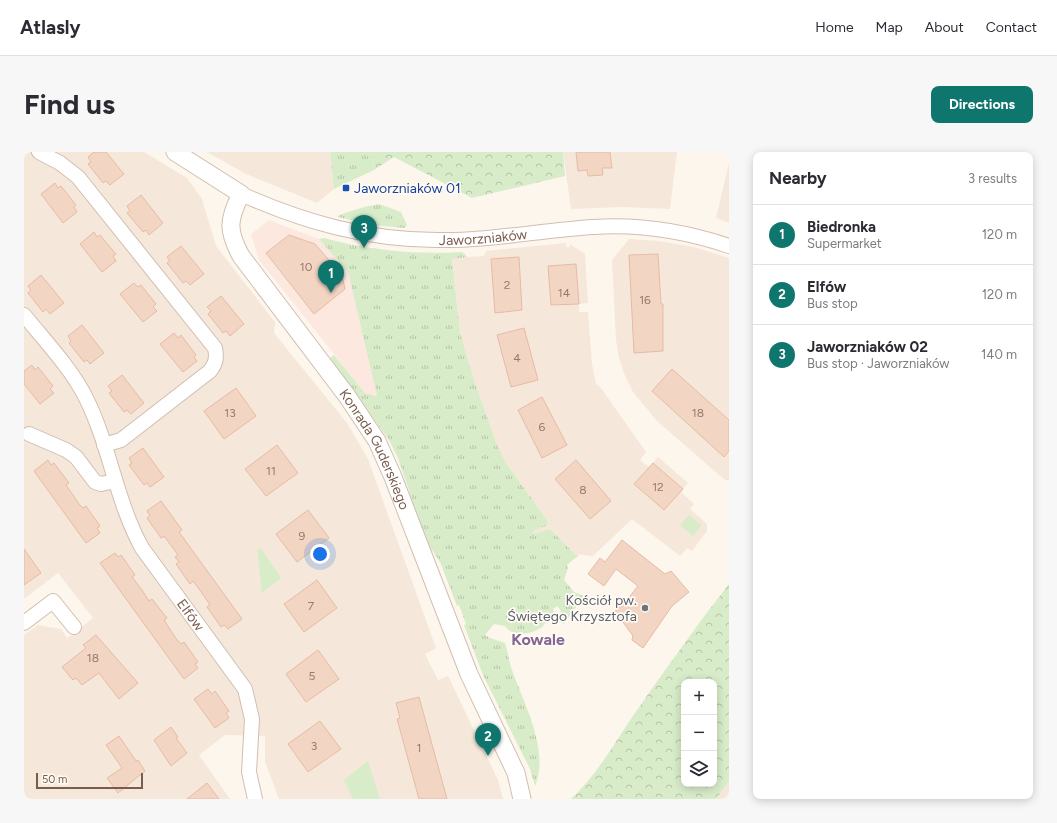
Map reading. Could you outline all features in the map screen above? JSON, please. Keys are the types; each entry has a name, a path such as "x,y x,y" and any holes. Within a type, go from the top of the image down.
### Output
{"street":[{"path":"39,152 60,163 78,177 215,348 217,356 215,365 210,371 121,440 104,445"},
{"path":"175,152 241,194"},
{"name":"Jaworzniaków","path":"241,194 280,211 312,222 355,233 384,238 438,240 494,237 596,226 629,227 686,235 729,246"},
{"name":"Konrada Guderskiego","path":"241,194 231,215 230,225 235,245 241,256 347,396 377,442 393,477 464,662 516,773 522,799"},
{"name":"Elfów","path":"24,315 78,385 97,424 130,526 142,548 245,689 252,719 249,772 255,799"},
{"path":"28,434 66,450 76,457 95,482 101,484 115,481"},
{"path":"24,623 53,601 74,627"}],"shaded area":[{"path":"24,152 144,152 187,178 202,199 216,246 275,322 274,333 347,423 368,459 436,648 425,654 438,680 448,676 498,780 503,799 279,799 265,762 265,736 225,735 199,755 230,799 24,799 24,635 38,625 61,629 67,638 93,618 58,573 24,599"},
{"path":"207,152 330,152 334,189 317,203 246,174"},
{"path":"563,152 677,152 670,209 623,207 571,209"},
{"path":"729,163 729,223 716,218"},
{"path":"269,220 319,239 348,272 377,396 365,393 259,260 251,234"},
{"path":"629,239 659,241 694,247 729,258 729,480 725,480 657,421 633,392 624,373 619,358 616,340 612,260"},
{"path":"566,243 566,247 570,247 570,244 585,254 588,303 579,304 579,312 588,312 592,364 596,384 601,388 646,452 640,460 649,467 658,457 688,483 681,492 694,504 690,509 706,523 707,531 692,551 687,548 680,556 632,519 593,556 575,554 550,529 534,535 533,531 548,525 547,520 506,463 497,445 473,377 460,332 452,258 484,256 486,251"},
{"path":"729,782 729,799 716,799"}],"green space":[{"path":"330,152 371,152 374,170 334,189"},
{"path":"371,152 563,152 565,176 472,198 394,157 374,170"},
{"path":"379,204 401,212 407,225 405,228 372,225 338,217 339,215 364,207"},
{"path":"324,238 358,246 392,251 426,253 461,252 467,257 452,259 460,332 473,377 497,445 506,463 547,520 548,525 533,531 534,534 550,529 575,554 579,555 567,565 568,568 564,580 574,592 584,596 564,624 557,620 561,611 557,606 553,609 554,612 543,626 535,631 520,634 508,630 505,626 494,624 485,635 505,643 512,670 529,712 534,728 539,758 539,772 535,786 530,769 483,675 464,625 466,624 459,605 457,606 440,562 426,541 398,458 389,440 330,358 334,355 365,393 377,396 348,272 319,239"},
{"path":"689,515 702,525 693,536 680,525"},
{"path":"261,548 281,578 262,593 257,549"},
{"path":"729,584 729,782 716,799 571,799 589,780 693,632"},
{"path":"368,761 380,799 353,799 344,780"}],"building":[{"path":"94,152 106,152 124,174 110,185 106,181 103,183 88,164 91,162 88,157"},
{"path":"576,152 610,152 612,168 602,168 603,175 588,176 587,170 578,171"},
{"path":"55,183 58,188 61,186 76,205 74,207 77,212 63,223 41,194"},
{"path":"141,195 163,223 149,235 146,230 143,232 127,213 130,211 127,206"},
{"path":"94,232 97,237 100,235 116,254 113,256 116,261 102,272 80,244"},
{"path":"289,235 315,244 342,275 345,289 314,314 266,253"},
{"path":"181,246 204,274 190,285 186,281 183,283 167,263 170,261 167,257"},
{"path":"658,254 661,304 663,304 663,351 634,353 629,255"},
{"path":"519,257 522,310 495,313 491,259"},
{"path":"576,264 579,304 551,305 548,266"},
{"path":"41,275 64,303 50,314 46,309 43,312 28,293 31,290 28,286"},
{"path":"134,283 138,287 141,285 156,304 153,307 157,311 143,322 120,294"},
{"path":"221,296 244,324 230,336 226,331 223,333 208,314 211,311 207,307"},
{"path":"82,325 104,353 90,364 87,360 84,362 69,343 71,341 68,336"},
{"path":"524,328 538,380 511,387 497,335"},
{"path":"174,333 178,338 181,335 196,355 194,357 197,361 183,372 160,344"},
{"path":"32,365 35,370 38,367 53,386 50,389 54,393 40,404 24,384 24,371"},
{"path":"672,369 729,420 729,451 724,457 652,391"},
{"path":"122,375 144,403 131,414 127,410 124,412 109,393 112,391 108,386"},
{"path":"236,388 256,416 224,439 204,411"},
{"path":"542,397 567,445 542,458 518,410"},
{"path":"277,445 298,473 266,496 245,469"},
{"path":"143,448 164,477 150,487 147,483 144,485 129,465 132,463 129,458"},
{"path":"48,460 51,465 54,463 69,483 66,485 79,504 83,508 86,506 100,526 97,528 100,533 86,543 34,471"},
{"path":"576,460 611,501 590,519 555,479"},
{"path":"653,463 683,489 664,510 634,484"},
{"path":"161,501 182,530 179,532 242,619 228,629 224,625 221,627 207,607 210,605 202,593 193,581 190,584 176,564 179,562 175,557 178,555 164,536 161,538 147,518 150,516 147,511"},
{"path":"308,510 329,538 297,562 276,534"},
{"name":"Kościół pw. Świętego Krzysztofa","path":"622,540 665,574 671,571 689,592 672,606 643,648 632,640 633,636 615,611 623,605 638,586 616,569 604,586 588,574 600,558 605,562"},
{"path":"24,549 41,573 24,585"},
{"path":"115,553 118,557 121,555 135,575 132,577 149,601 152,599 167,618 164,620 177,640 181,644 184,642 198,662 195,664 198,668 184,679 100,563"},
{"path":"317,580 337,608 304,632 284,604"},
{"path":"96,635 138,683 119,699 99,673 82,685 76,678 73,680 62,667 86,648 83,645"},
{"path":"318,650 339,679 306,702 286,674"},
{"path":"208,689 212,694 215,691 229,711 226,713 229,718 215,728 194,699"},
{"path":"419,697 447,799 419,799 397,719 400,718 396,703"},
{"path":"320,721 341,749 308,772 288,744"},
{"path":"171,727 178,737 176,738 187,753 171,766 154,740"},
{"path":"119,736 136,761 138,760 145,771 118,793 107,778 122,768 106,745"},
{"path":"207,783 219,799 187,799"}],"place":[{"name":"Jaworzniaków 01","path":"346,188"},
{"name":"Jaworzniaków 02","path":"364,248"},
{"name":"Biedronka","path":"331,293"},
{"name":"Kościół pw. Świętego Krzysztofa","path":"645,608"},
{"name":"Elfów","path":"488,756"}],"district":[{"name":"Kowale","path":"538,639"}]}
